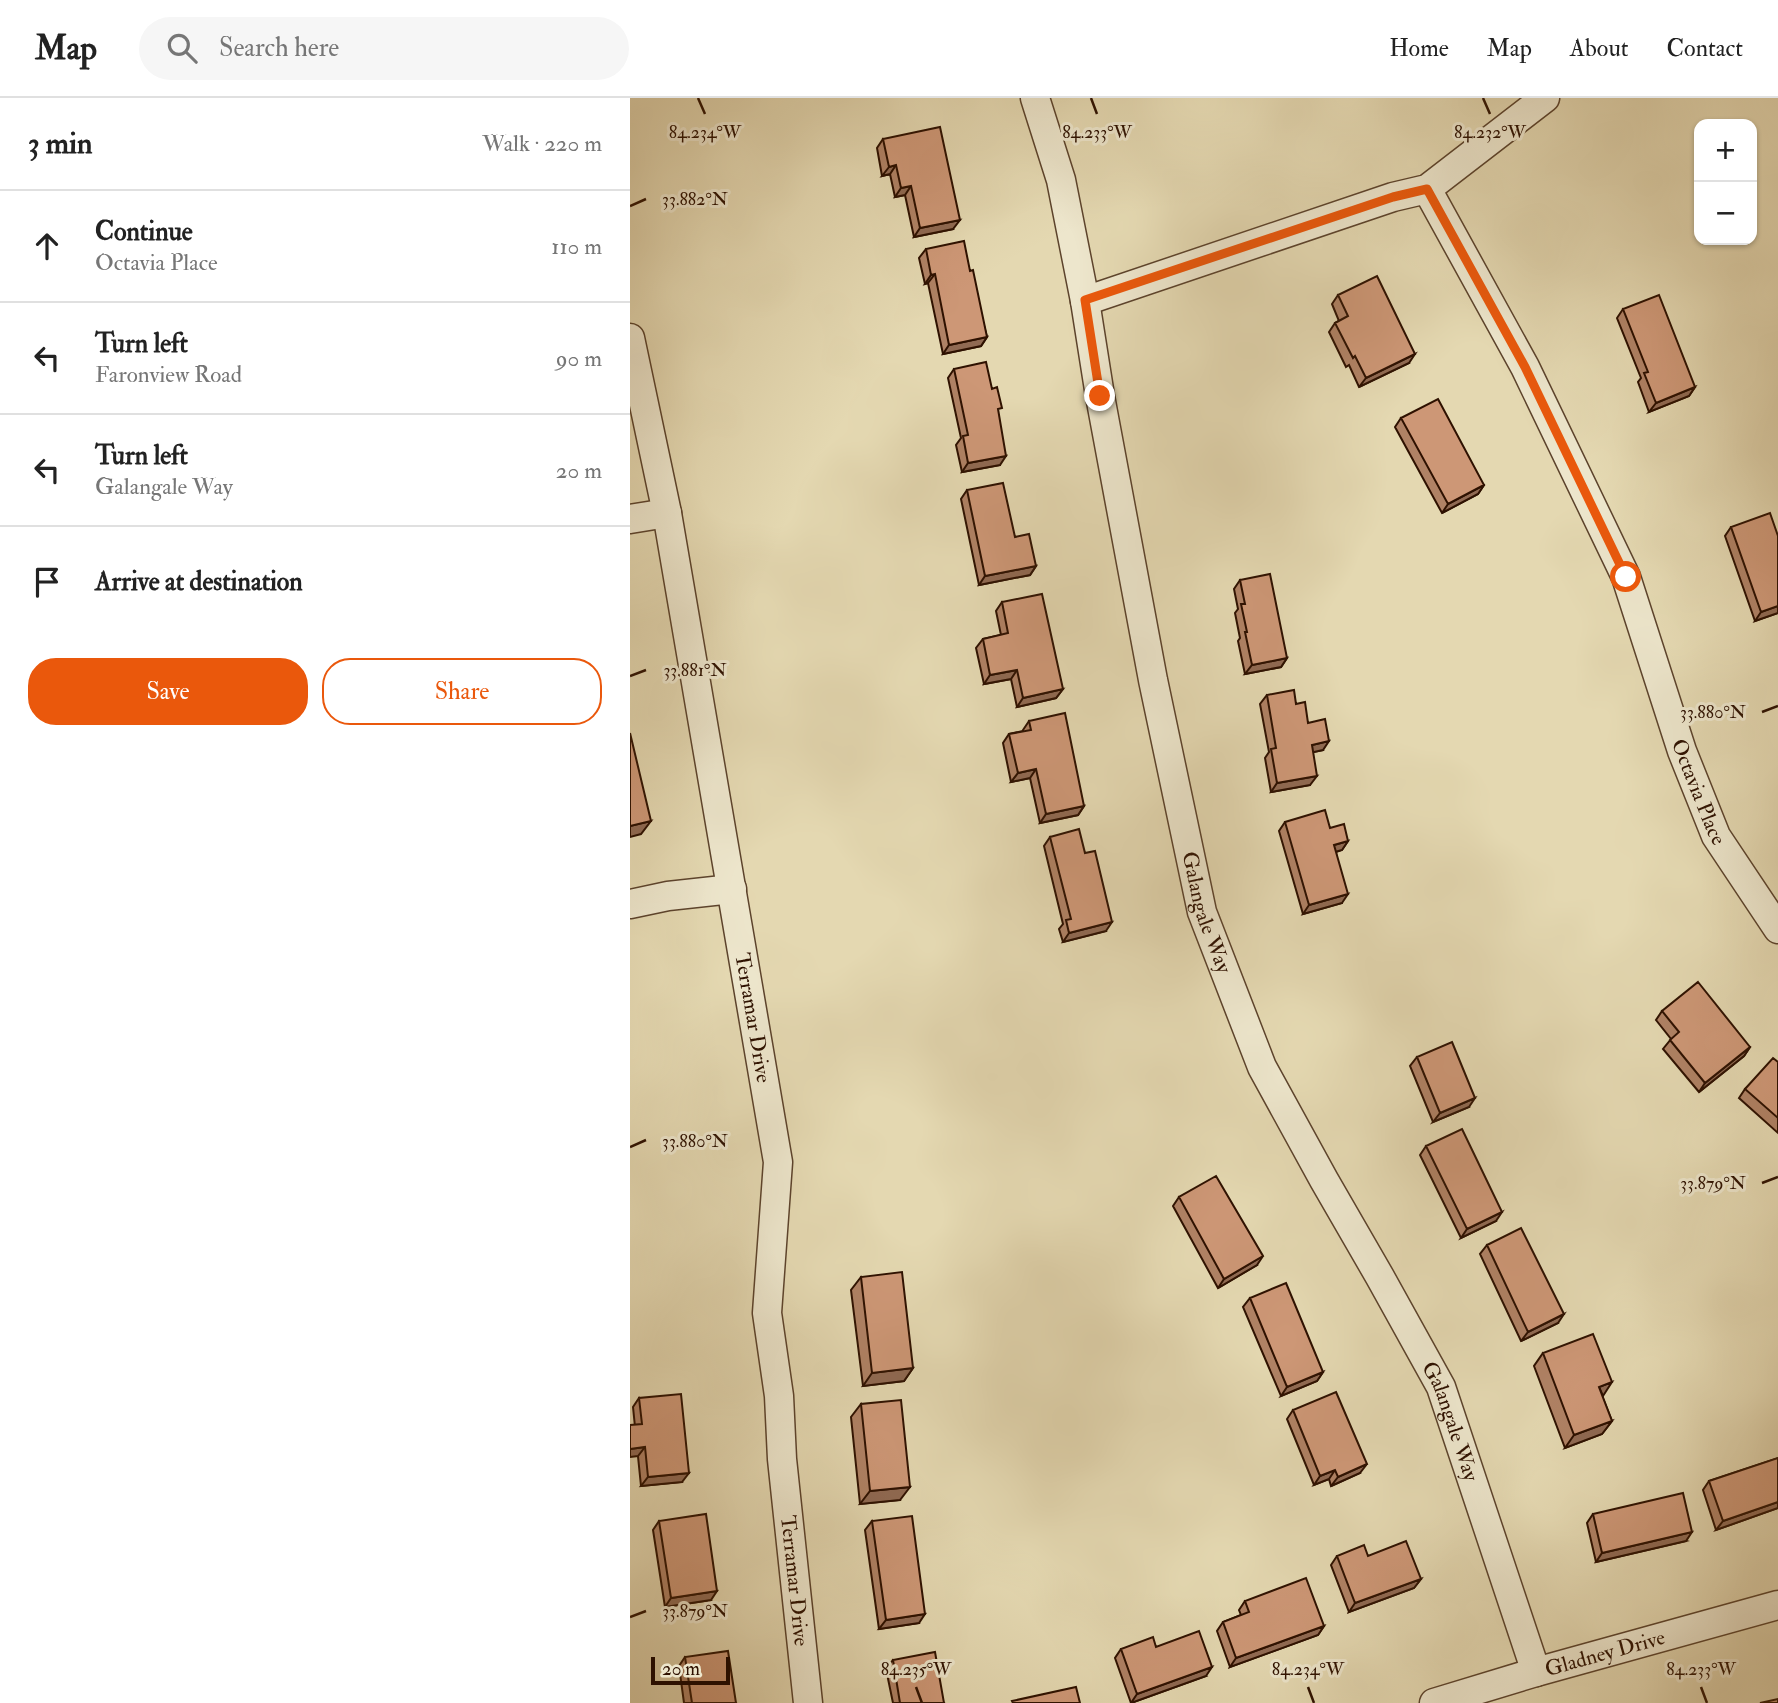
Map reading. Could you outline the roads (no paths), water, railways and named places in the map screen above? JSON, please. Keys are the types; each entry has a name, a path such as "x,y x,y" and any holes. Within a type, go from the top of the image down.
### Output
{"street":[{"name":"Galangale Way","path":"1035,98 1061,180 1153,680 1202,912 1262,1067 1441,1387 1536,1672"},
{"path":"1085,300 1393,197 1427,189 1545,98"},
{"name":"Octavia Place","path":"1427,189 1525,367 1626,577 1682,751 1716,836 1778,929"},
{"name":"Terramar Drive","path":"630,338 667,513 778,1162 767,1313 779,1396 782,1459 808,1703"},
{"path":"630,519 667,513"},
{"path":"630,904 668,896 732,889"},
{"name":"Gladney Drive","path":"1434,1703 1778,1605"}]}
